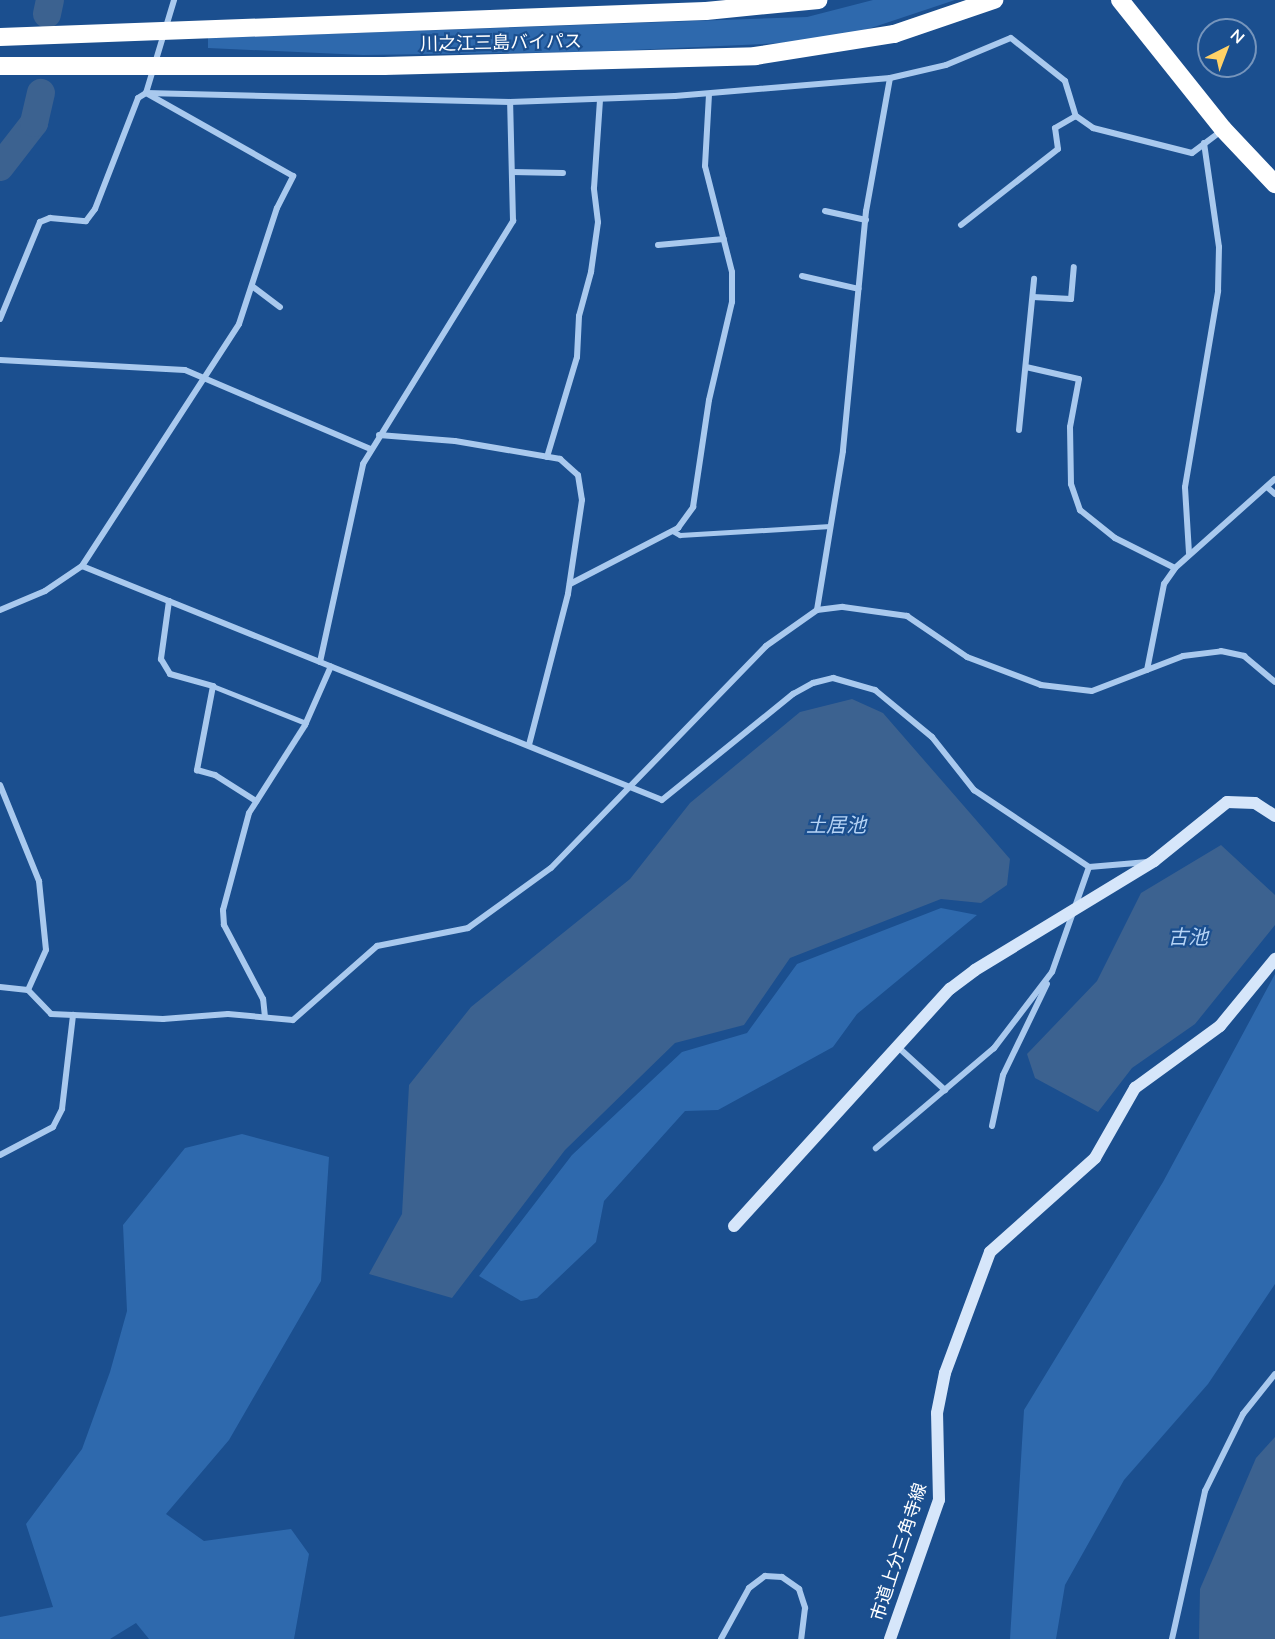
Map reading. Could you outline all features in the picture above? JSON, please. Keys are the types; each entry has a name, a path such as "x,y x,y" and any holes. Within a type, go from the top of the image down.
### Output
{"highway":[{"name":"川之江三島バイパス","path":"0,37 165,32 818,0"},
{"name":"川之江三島バイパス","path":"0,66 152,64 384,66 755,57 894,34 994,0"},
{"path":"1120,0 1223,129 1275,184"}],"street":[{"path":"146,93 152,64 165,32 174,0"},
{"path":"0,319 40,222 50,218 86,221 95,209 138,98 146,93 510,102 709,94 890,78 946,66 1011,38 1065,81 1076,116 1094,128 1192,153 1223,129"},
{"path":"816,610 843,451 866,220 890,78"},
{"path":"0,610 45,591 82,566 206,379 239,324 277,208 293,176 146,93"},
{"path":"570,584 673,531 693,507 709,400 732,302 732,272 705,166 709,94"},
{"path":"547,457 577,357 579,316 591,272 598,222 594,188 600,99"},
{"path":"320,662 363,464 379,435 414,387 504,241 513,221 510,102"},
{"path":"961,225 1058,149 1054,128 1076,116"},
{"path":"1189,553 1185,487 1218,291 1219,247 1204,143"},
{"path":"512,172 563,173"},
{"path":"825,211 866,220"},
{"path":"658,245 724,239"},
{"path":"1033,297 1071,299 1074,267"},
{"path":"802,276 859,289"},
{"path":"1019,430 1034,279"},
{"path":"252,286 280,306"},
{"path":"0,360 185,370 370,449"},
{"path":"1026,367 1079,379 1070,427 1071,484 1080,510 1115,538 1174,568"},
{"path":"379,435 455,441 547,457 569,465 582,486 570,584 529,746"},
{"path":"1147,670 1164,584 1174,568 1275,479"},
{"path":"1267,487 1275,494"},
{"path":"82,566 662,800 793,694 833,678 853,680 875,690 932,737 974,790 1089,867 1154,861"},
{"path":"169,601 161,659 170,674 213,686 197,770 215,775 256,801"},
{"path":"0,987 28,990 51,1014 265,1017 293,1020 377,946 468,928 551,868 766,646 816,610 843,607 908,616 967,657 1041,685 1092,691 1183,656 1221,651 1244,656 1275,682"},
{"path":"265,1017 263,999 225,925 223,910 249,813 306,723 331,666"},
{"path":"0,785 39,881 46,950 28,990"},
{"path":"734,1226 898,1047 975,970 1154,861 1227,802 1255,803 1275,816"},
{"path":"992,1126 1004,1074 1052,972 1089,867"},
{"name":"市道上分三角寺線","path":"890,1639 939,1500 937,1413 945,1373 990,1252 1090,1163 1135,1088 1153,1071 1220,1026 1275,959"},
{"path":"876,1148 994,1048 1052,972"},
{"path":"0,1155 40,1137 58,1118 73,1015"},
{"path":"898,1047 945,1090"},
{"path":"1172,1639 1205,1491 1243,1414 1275,1374"},
{"path":"721,1639 749,1588 765,1576 782,1577 799,1589 805,1608 801,1639"}],"lane":[{"path":"673,531 680,535 830,526"},
{"path":"213,686 306,723"}],"shaded area":[{"path":"873,0 955,0 862,31 783,43 588,52 363,55 208,48 208,38 807,17"},
{"path":"941,908 977,915 857,1014 833,1047 718,1110 685,1111 604,1201 596,1242 537,1298 521,1301 479,1276 572,1155 682,1052 747,1033 797,964"},
{"path":"1275,974 1275,1284 1208,1384 1124,1480 1065,1585 1056,1639 1010,1639 1024,1410 1163,1182"},
{"path":"242,1134 329,1157 321,1281 229,1440 166,1514 204,1541 291,1529 309,1554 294,1639 149,1639 136,1623 110,1639 0,1639 0,1617 53,1607 26,1524 82,1449 110,1372 127,1311 123,1225 185,1148"}],"water":[{"name":"土居池","path":"852,699 883,713 1010,859 1007,885 981,903 941,899 790,958 744,1025 675,1043 565,1150 452,1298 369,1274 402,1214 409,1085 471,1007 630,879 690,803 800,712"},
{"name":"古池","path":"1221,845 1275,895 1275,925 1195,1024 1132,1068 1098,1112 1035,1078 1027,1054 1097,981 1141,893"},
{"path":"1275,1437 1275,1639 1199,1639 1200,1589 1256,1458"}],"waterway":[{"path":"47,14 50,0"},
{"path":"0,167 34,123 41,93"}]}
